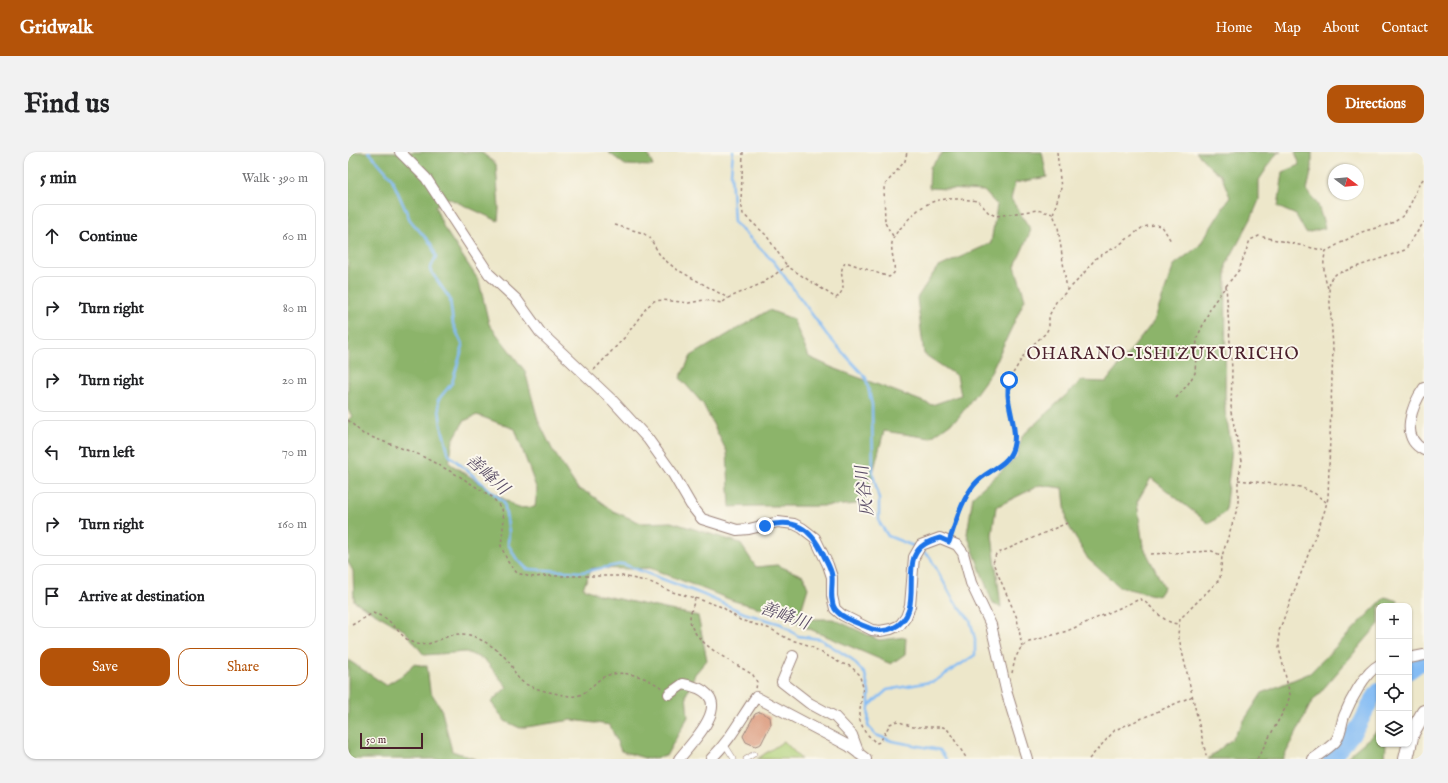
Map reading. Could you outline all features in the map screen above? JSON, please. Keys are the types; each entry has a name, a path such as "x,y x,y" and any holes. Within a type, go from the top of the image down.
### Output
{"main road":[{"path":"1406,759 1412,733 1424,712"}],"street":[{"path":"400,152 426,178 490,274 517,300 540,332 588,377 648,439 673,474 691,505 702,519 737,530 749,529 778,522 794,524 802,528 816,538 828,565 832,576 832,596 835,609 842,615 872,630 891,629 900,625 906,617 910,606 914,557 922,545 940,538 957,545 963,553 971,583 991,625 1007,694 1027,759"},
{"path":"1424,388 1414,407 1410,423 1414,442 1424,450"},
{"path":"1412,657 1424,655"},
{"path":"793,656 782,682 809,703 835,717 852,735 863,756"},
{"path":"1312,759 1335,742 1345,714 1352,701 1364,679 1376,666"},
{"path":"669,694 683,684 698,687 709,695 713,707 709,721 679,759"},
{"path":"711,759 725,745 756,697 825,732 863,756"}],"lane":[{"path":"725,745 734,759"},
{"path":"746,759 754,754"}],"path":[{"path":"743,152 741,201 743,214 766,235 787,266 836,298 842,293 844,286 842,267 846,262 889,277 894,273 896,266 892,253 893,237 885,223 884,186 905,161 907,152"},
{"path":"1057,152 1061,188 1053,214 1058,227 1067,290"},
{"path":"1329,289 1325,281 1324,256 1326,251 1356,234 1378,228 1400,218 1411,202 1418,184 1424,178"},
{"path":"893,237 914,212 930,202 950,198 978,201 989,213 996,216 1037,210 1053,214"},
{"path":"1257,759 1287,705 1290,695 1280,654 1279,631 1326,502 1332,347 1329,289 1330,280 1336,274 1405,250 1424,222"},
{"path":"615,225 643,233 650,238 661,257 676,269 728,298"},
{"path":"949,542 964,500 975,483 999,467 1009,458 1014,446 1008,396 1009,380 1027,350 1046,333 1049,327 1049,316 1056,302 1080,278 1096,258 1119,245 1143,227 1154,225 1162,226 1171,241"},
{"path":"1176,398 1195,373 1197,338 1212,306 1239,270 1250,240 1259,236 1326,251"},
{"path":"588,377 625,337 647,307 654,301 663,300 689,303 704,300 722,303 728,298 763,282 787,266"},
{"path":"1207,759 1178,634 1178,624 1180,619 1220,579 1222,556 1238,506 1238,480 1242,461 1231,412 1232,369 1226,286"},
{"path":"348,420 363,434 420,455 459,476 492,497 502,509 504,519 501,546 508,562 517,573 532,578 548,576 622,576 650,582 672,592 722,607 740,620 771,629 788,639 808,645 840,663 850,666 859,674 863,686 860,721 865,732 876,743 880,742 890,724 897,721 913,727 943,727 948,730 966,759"},
{"path":"1238,480 1300,487 1314,493 1326,502"},
{"path":"1022,647 1017,618 993,563 996,554 1067,523"},
{"path":"1151,554 1212,551 1222,556"},
{"path":"695,598 690,619 693,631 702,642 753,675 757,682 756,697"},
{"path":"1012,674 1014,659 1022,647 1029,642 1067,631 1140,599 1170,623 1178,624"},
{"path":"352,625 373,612 388,620 406,639 417,644 426,644 454,633 474,636 496,648 521,681 533,687 571,696 584,694 601,679 615,674 624,673 650,680 669,694"},
{"path":"1089,759 1115,730 1193,696"}],"green space":[{"path":"348,152 481,152 496,164 499,209 498,221 448,198 435,206 444,228 479,281 489,324 525,371 538,420 552,449 578,489 590,494 613,511 641,523 671,522 740,543 756,567 777,565 803,576 808,588 800,614 813,619 833,619 879,640 906,637 905,654 891,664 805,627 786,615 734,601 650,568 592,568 583,588 600,595 698,616 707,660 695,674 686,695 688,717 666,756 648,759 621,751 610,725 572,720 520,728 505,721 491,702 507,687 485,660 466,652 424,655 405,631 354,601 353,571 348,562 348,420 352,416 348,410","holes":["477,415 515,429 537,490 535,507 518,508 449,463 453,440 464,421"]},
{"path":"608,152 647,152 653,166 625,165"},
{"path":"943,152 1042,152 1047,177 1015,183 1011,199 1031,230 1015,266 1025,299 990,374 958,418 930,438 884,431 865,503 831,506 730,507 727,452 703,404 680,378 691,356 769,310 793,319 809,357 833,368 932,405 961,395 957,376 924,354 917,298 937,268 991,243 997,205 984,191 929,188 930,167"},
{"path":"1196,152 1281,152 1277,153 1259,180 1259,200 1251,219 1226,265 1225,411 1232,448 1225,512 1209,524 1151,478 1137,502 1143,546 1164,587 1158,596 1120,587 1088,559 1067,523 1063,488 1040,485 996,507 992,535 1001,607 993,604 967,534 973,496 1017,457 1022,436 1081,381 1106,382 1154,321 1174,265 1199,246 1230,197 1221,175 1211,168"},
{"path":"1295,152 1312,152 1312,168 1307,190 1318,205 1325,228 1306,233 1296,215 1278,207 1283,172 1300,165"},
{"path":"1385,597 1399,601 1397,603 1379,603"},
{"path":"1376,606 1376,627 1311,703 1283,759 1208,759 1232,739 1262,693 1310,673"},
{"path":"348,660 386,685 406,673 413,664 427,666 430,691 441,708 452,751 475,759 348,759"},
{"path":"1376,732 1376,747 1386,747 1385,759 1345,759 1353,751"},
{"path":"784,741 801,759 757,759"}],"building":[{"path":"760,712 770,717 771,724 761,744 755,746 746,742 743,736 755,714"}],"waterway":[{"name":"善峰川","path":"369,152 391,177 410,220 431,244 436,256 430,270 450,299 453,324 463,346 452,383 438,400 441,425 449,455 504,502 509,532 508,544 516,558 527,569 582,572 623,564 704,595 744,613 781,624 798,636 820,639 850,658 865,674 869,692 869,706"},
{"name":"灰谷川","path":"733,152 731,173 734,222 774,262 827,335 866,378 872,405 873,474 879,499 879,522 888,536 916,547"},
{"name":"灰谷川","path":"920,550 930,557 954,601 970,620 975,639 975,655 935,681 887,690 869,706 868,726 876,735 892,741 940,750 946,759"},
{"path":"1412,670 1424,661"},
{"path":"1330,759 1356,730 1376,694"}],"district":[{"name":"OHARANO-ISHIZUKURICHO","path":"1163,353"}],"route":[{"path":"765,526 778,522 794,524 816,538 832,576 832,596 835,609 842,615 872,630 880,631 891,629 900,625 906,617 910,606 914,557 922,545 931,540 940,538 949,542 964,500 975,483 999,467 1009,458 1014,446 1008,396 1009,380"}]}
